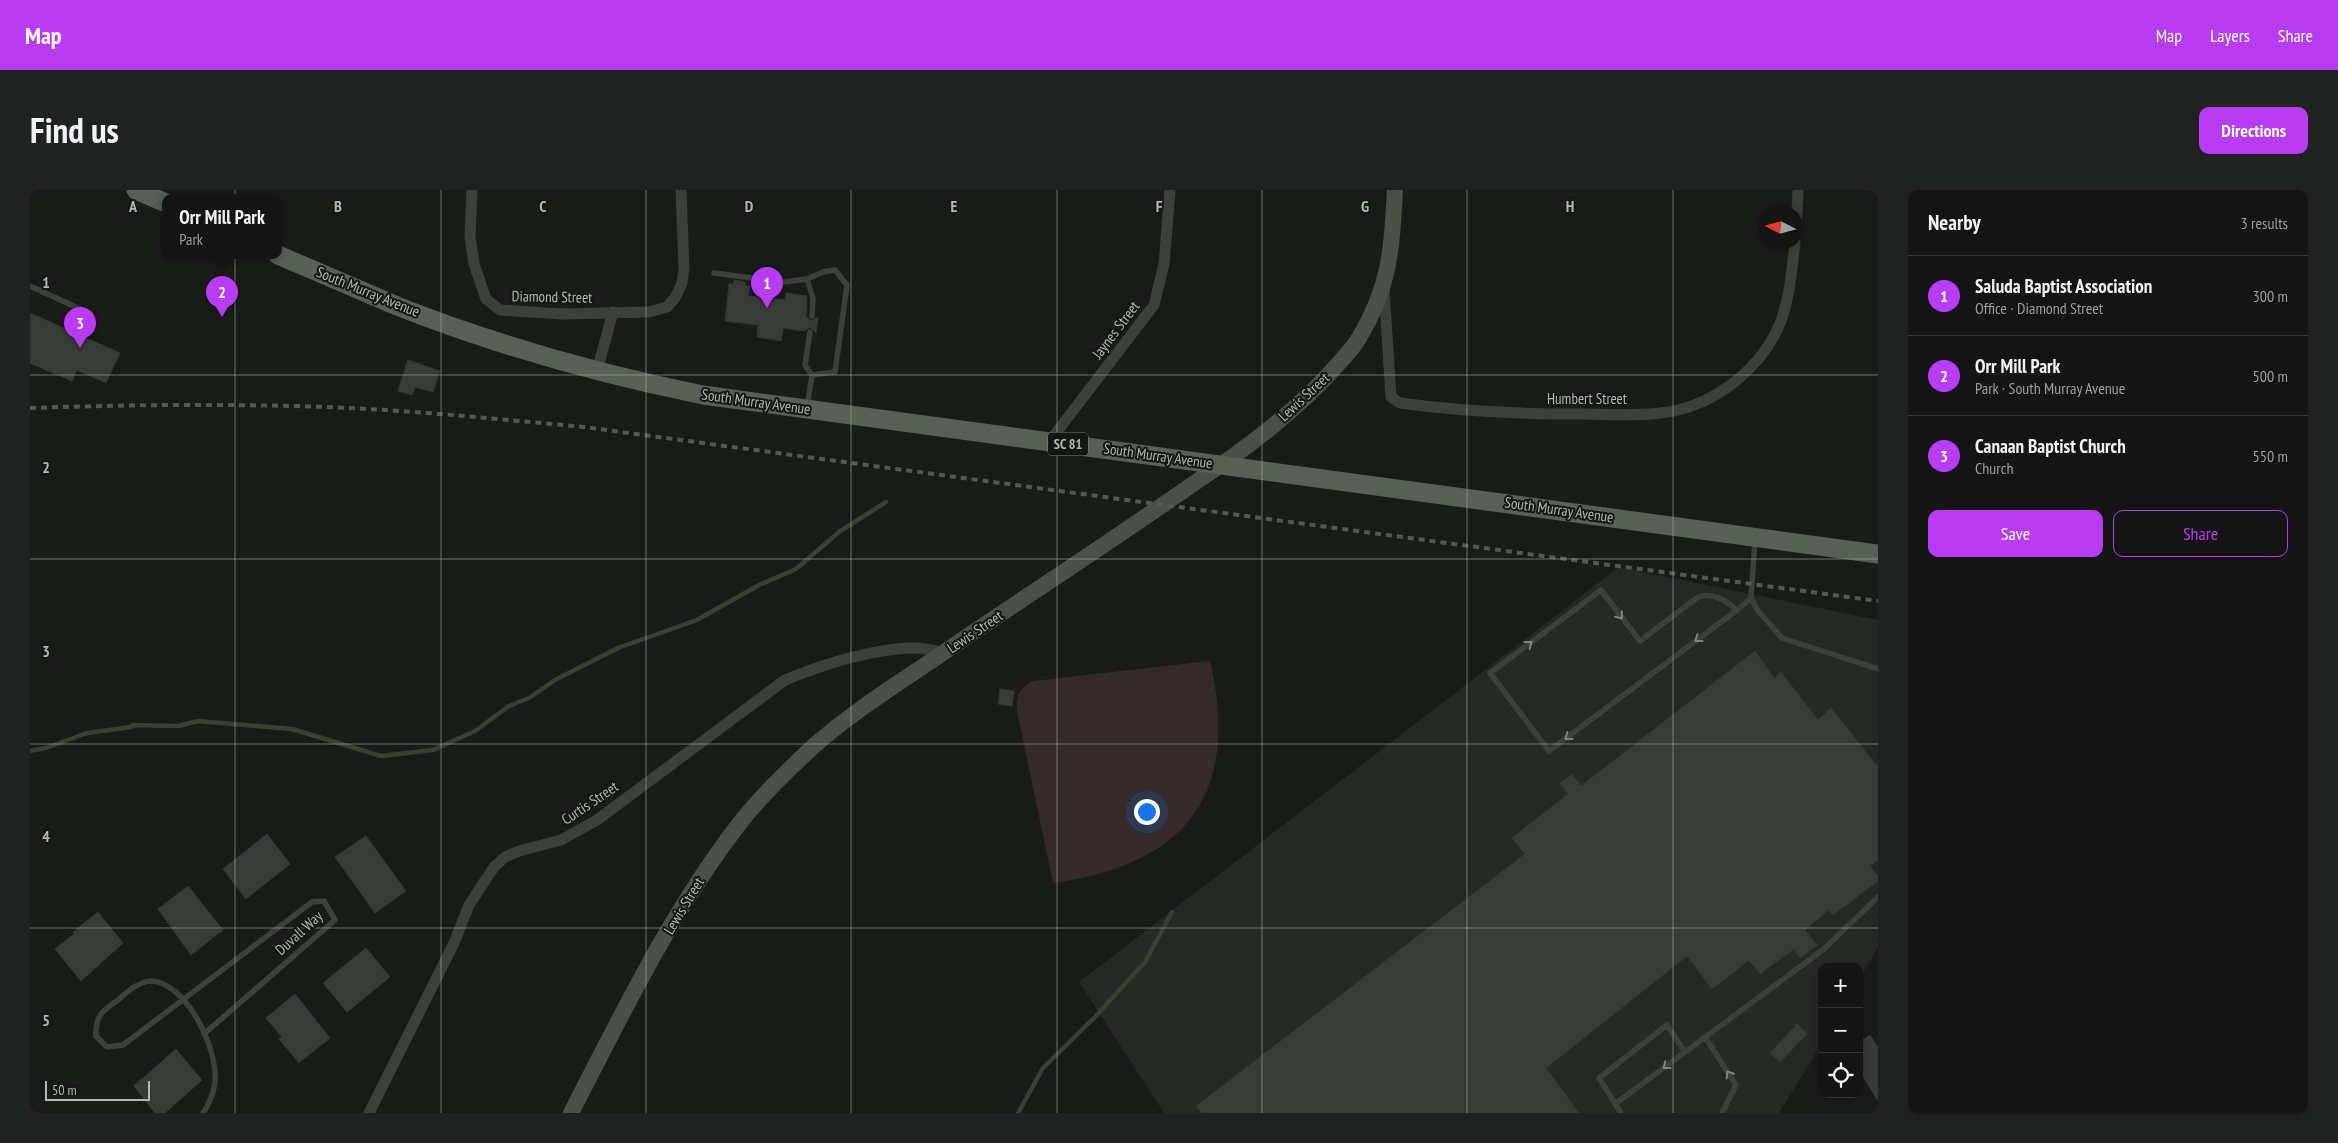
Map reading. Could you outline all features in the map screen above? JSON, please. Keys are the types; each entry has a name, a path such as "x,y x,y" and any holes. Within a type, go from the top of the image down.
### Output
{"main road":[{"path":"136,190 159,197"},
{"name":"South Murray Avenue","path":"282,257 398,306 513,346 597,371 703,395 1878,554"}],"street":[{"name":"Diamond Street","path":"472,190 470,237 474,264 486,299 500,310 562,314 649,312 667,307 676,298 682,284 684,269 681,190"},
{"name":"Jaynes Street","path":"1049,442 1154,305 1164,264 1170,190"},
{"name":"Lewis Street","path":"571,1113 641,978 697,882 745,817 816,744 879,696 1222,464 1294,410 1327,377 1358,341 1377,304 1390,263 1395,190"},
{"path":"1797,205 1798,190"},
{"name":"Humbert Street","path":"1384,283 1391,397 1400,403 1543,414 1661,413 1690,406 1711,396 1737,380 1759,358 1782,318 1794,250"},
{"name":"Diamond Street","path":"597,371 613,312"},
{"name":"Curtis Street","path":"369,1113 454,943 469,905 494,867 505,858 519,851 561,840 597,820 785,680 812,668 888,650 912,647 945,652"}],"lane":[{"path":"714,273 783,282 807,279 823,272 836,270 847,285 835,372 812,375"},
{"path":"807,279 812,298 812,316"},
{"path":"30,286 91,314"},
{"path":"807,409 812,375 805,365 810,332"},
{"path":"1755,538 1751,598 1758,611 1782,638 1878,669"},
{"path":"1737,610 1724,599 1705,595 1698,597 1640,641 1601,590 1490,673 1549,751 1737,610 1751,598"},
{"path":"1615,1104 1824,949 1878,897"},
{"name":"Duvall Way","path":"203,1113 214,1087 213,1060 204,1034 185,1000 166,985 150,981 135,987 104,1009 95,1021 96,1036 107,1047 124,1045 185,1000 312,902 324,901 335,920 204,1034"},
{"path":"1621,1113 1599,1078 1666,1025 1685,1052"},
{"path":"1705,1037 1736,1084 1722,1113"}],"shaded area":[{"path":"1619,567 1878,620 1878,948 1863,972 1863,963 1818,963 1818,1050 1779,1113 1164,1113 1079,982"},
{"path":"1210,661 1218,708 1217,749 1209,785 1193,815 1169,840 1138,859 1099,874 1053,883 1017,711 1019,693 1033,681"}],"building":[{"path":"734,280 745,282 745,286 750,286 748,296 785,300 786,293 807,296 806,316 811,321 818,317 816,333 810,327 805,331 783,328 781,341 757,337 758,325 725,321 729,284 734,284"},
{"path":"30,313 120,353 106,383 77,370 72,381 30,363"},
{"path":"408,360 440,371 433,392 415,387 412,395 398,391"},
{"path":"1755,651 1774,678 1781,672 1818,720 1831,708 1878,767 1878,860 1870,866 1878,876 1878,881 1833,915 1829,910 1805,930 1817,945 1800,958 1794,949 1760,974 1749,960 1712,989 1687,956 1546,1068 1579,1113 1202,1113 1196,1106 1525,854 1512,838 1568,794 1560,783 1572,774 1581,786"},
{"path":"1000,689 1014,691 1012,706 998,704"},
{"path":"267,834 290,864 246,899 223,869"},
{"path":"366,836 406,891 375,913 335,857"},
{"path":"188,886 223,930 191,955 158,909"},
{"path":"98,912 123,943 81,981 55,949"},
{"path":"366,948 390,977 347,1012 323,983"},
{"path":"295,994 330,1038 299,1063 279,1039 282,1037 266,1018"},
{"path":"1797,1024 1807,1034 1780,1062 1770,1053"},
{"path":"1870,1035 1878,1047 1878,1101 1863,1077 1863,1039"},
{"path":"176,1049 202,1080 165,1113 155,1113 134,1086"}],"waterway":[{"path":"30,751 46,748 87,733 131,727 133,725 178,726 198,721 292,729 381,756 433,750 475,731 509,706 529,698 555,680 618,648 697,620 759,585 796,569 839,532 886,502"},
{"path":"1018,1113 1043,1068 1095,1017 1145,962 1172,912"}],"railway":[{"path":"30,408 194,405 329,407 438,414 584,427 1878,601"}],"place":[{"name":"Saluda Baptist Association","path":"767,308"},
{"name":"Orr Mill Park","path":"222,317"},
{"name":"Canaan Baptist Church","path":"80,348"}]}
